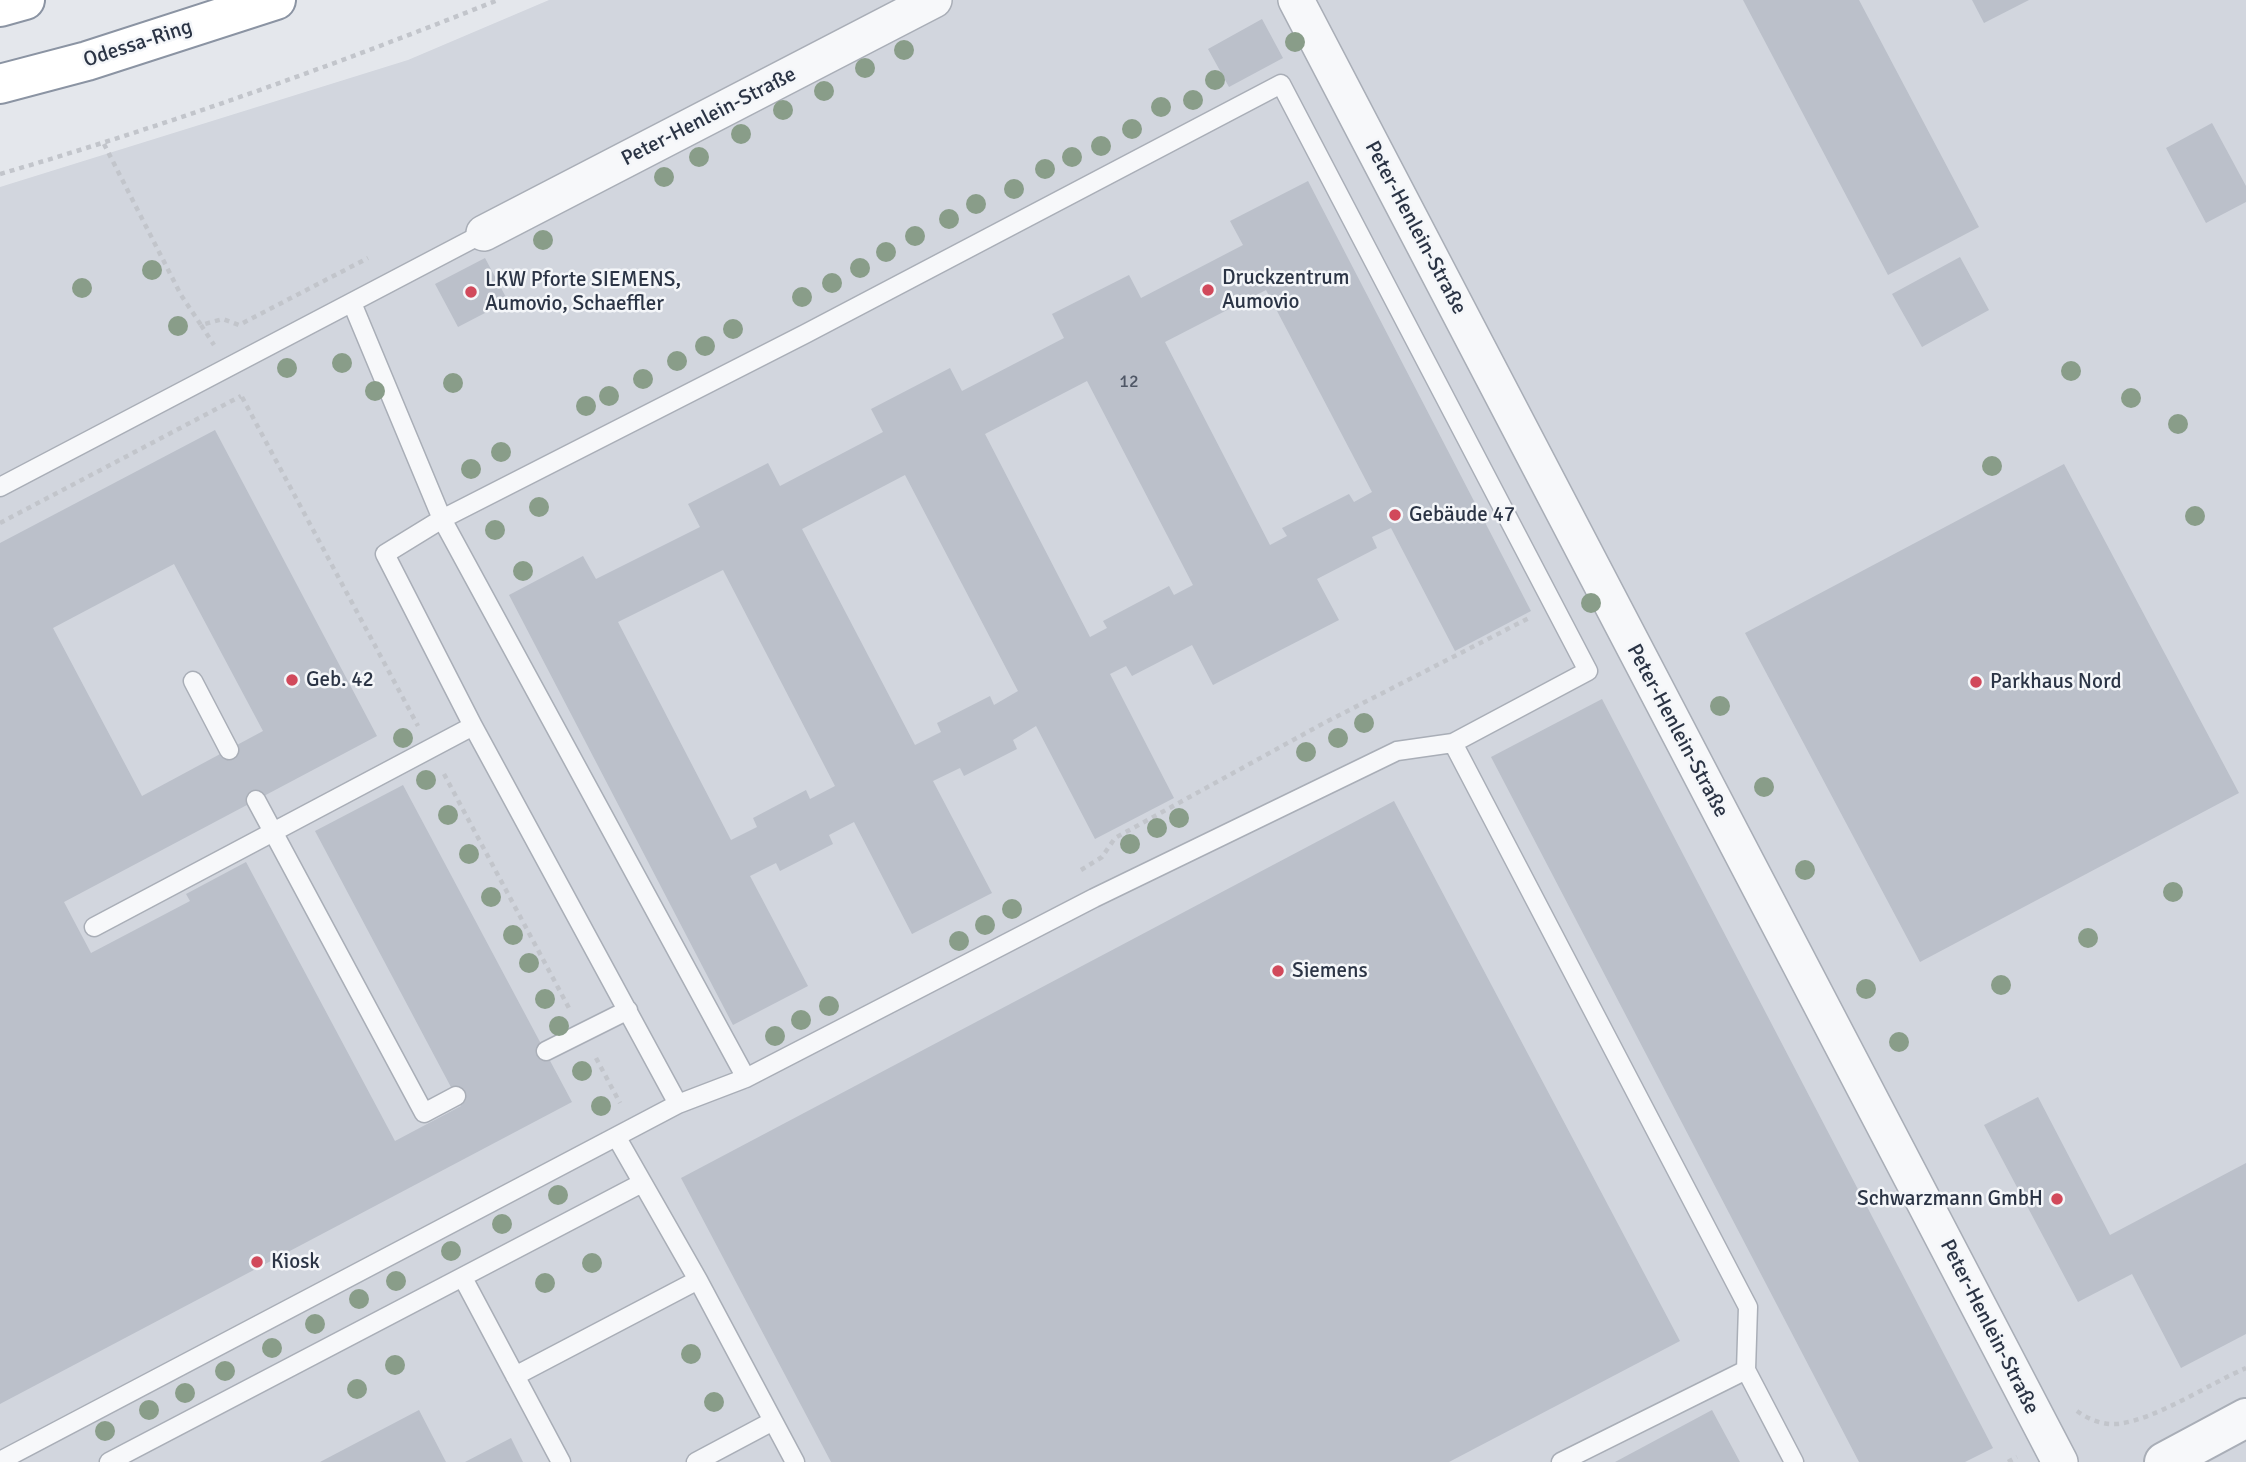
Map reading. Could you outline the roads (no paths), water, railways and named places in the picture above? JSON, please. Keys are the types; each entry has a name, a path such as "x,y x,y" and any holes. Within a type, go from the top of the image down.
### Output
{"highway":[{"path":"0,7 24,0"},
{"name":"Odessa-Ring","path":"0,83 87,61 276,0"}],"street":[{"name":"Peter-Henlein-Straße","path":"484,233 934,0"},
{"name":"Peter-Henlein-Straße","path":"1296,0 2060,1462"},
{"path":"2164,1462 2246,1418"}],"lane":[{"path":"0,1461 678,1104 746,1078 1094,898 1397,751 1453,743 1588,671 1281,84 805,334 442,519 385,554 473,726 678,1104"},
{"path":"0,487 484,233"},
{"path":"352,303 442,519 746,1078"},
{"path":"192,681 229,750"},
{"path":"94,927 473,726"},
{"path":"1453,743 1748,1307 1746,1370 1794,1462"},
{"path":"256,800 424,1113 456,1096"},
{"path":"546,1051 628,1010"},
{"path":"617,1138 698,1280 795,1462"},
{"path":"109,1462 642,1183"},
{"path":"463,1278 561,1462"},
{"path":"514,1376 698,1280"},
{"path":"1561,1462 1746,1370"},
{"path":"696,1462 774,1421"}],"place":[{"name":"Druckzentrum Aumovio","path":"1208,290"},
{"name":"LKW Pforte SIEMENS, Aumovio, Schaeffler","path":"471,292"},
{"name":"Gebäude 47","path":"1395,515"},
{"name":"Geb. 42","path":"292,680"},
{"name":"Parkhaus Nord","path":"1976,682"},
{"name":"Siemens","path":"1278,971"},
{"name":"Schwarzmann GmbH","path":"2057,1199"},
{"name":"Kiosk","path":"257,1262"}]}
